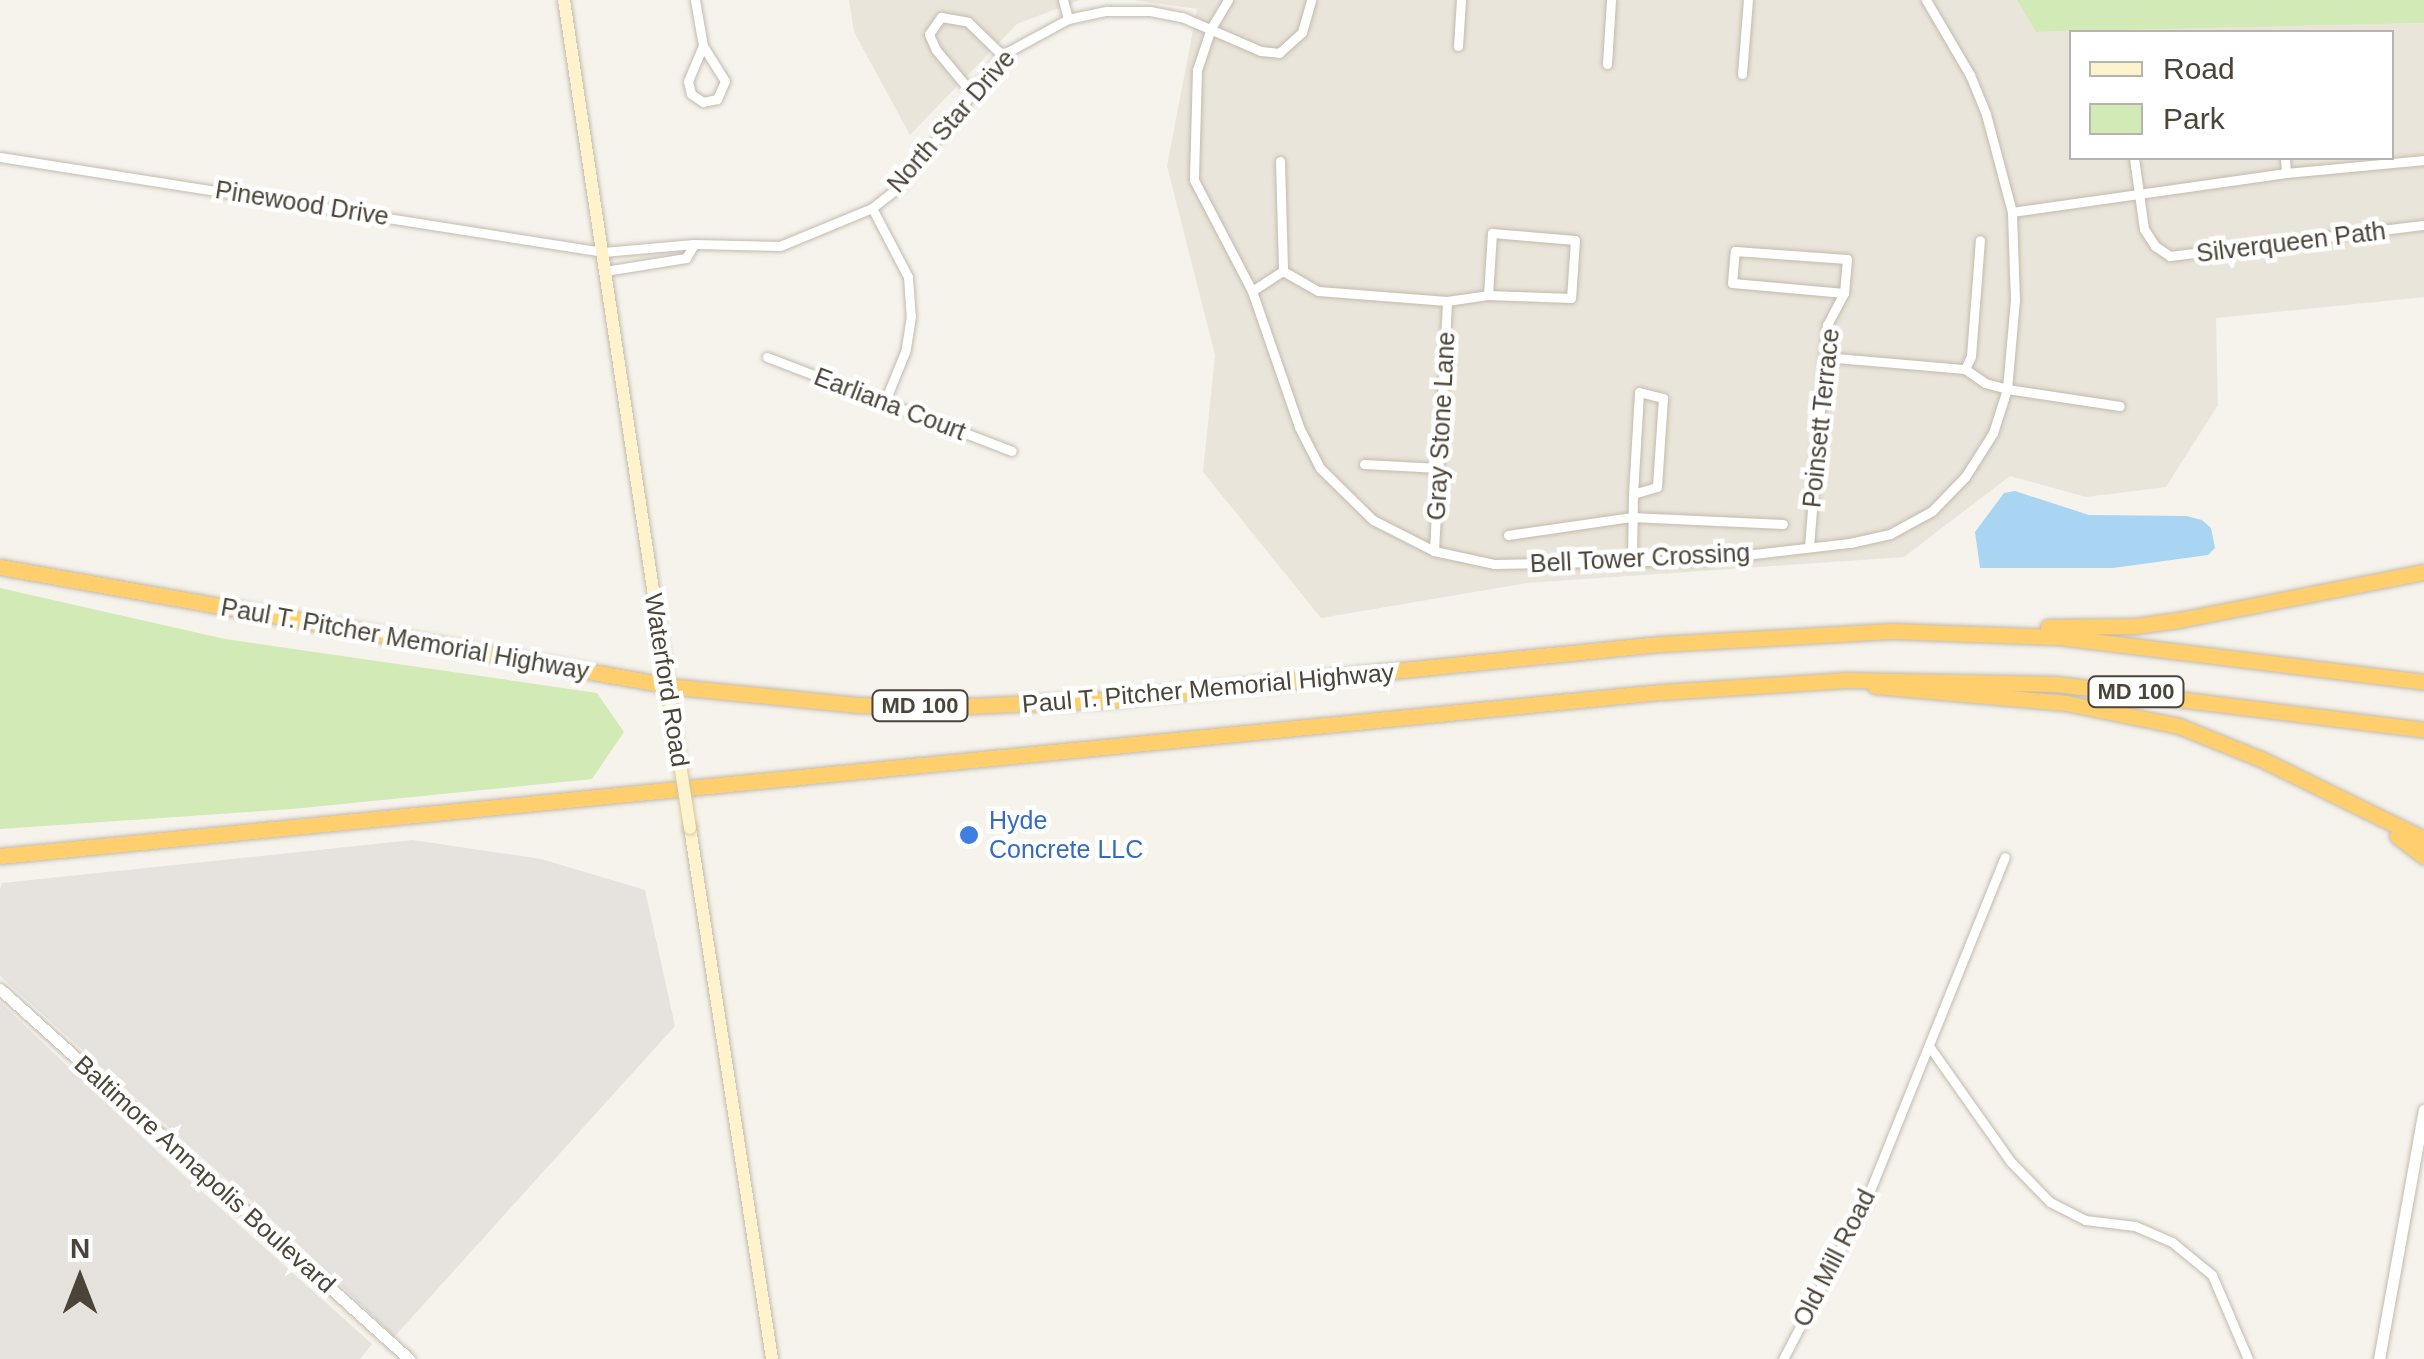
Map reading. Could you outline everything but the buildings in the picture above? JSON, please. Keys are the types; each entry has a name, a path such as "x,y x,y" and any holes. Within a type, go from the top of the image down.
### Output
{"highway":[{"name":"Paul T. Pitcher Memorial Highway","path":"0,566 677,687 858,705 964,707 1104,700 1720,639 1892,631 2113,642 2424,682"},
{"path":"1892,631 1981,625 2135,626 2424,572"},
{"name":"Paul T. Pitcher Memorial Highway","path":"0,856 1662,692 1847,680 2074,686 2424,730"},
{"path":"1847,680 1888,690 2066,703 2139,716 2219,740 2424,839"},
{"path":"2361,811 2424,856"}],"main road":[{"name":"Waterford Road","path":"564,0 772,1359"}],"street":[{"path":"695,0 702,46 725,81 717,99 704,102 691,94 688,81 702,46"},
{"path":"1063,0 1068,19"},
{"name":"Bell Tower Crossing","path":"1228,0 1211,28 1198,70 1194,180 1252,291 1299,427 1320,468 1373,520 1434,551 1494,564 1702,560 1850,544 1890,534 1932,510 1966,477 1993,433 2007,388 2016,300 2012,212 1986,114 1970,74 1926,0"},
{"name":"North Star Drive","path":"602,252 694,244 780,246 872,208 900,186 1002,56 1068,19 1106,11 1150,11 1211,28 1261,51 1279,53 1302,32 1311,0"},
{"path":"1458,46 1461,0"},
{"path":"1607,64 1610,0"},
{"path":"1742,74 1748,0"},
{"path":"970,92 936,50 930,34 941,17 968,22 1002,56"},
{"name":"Pinewood Drive","path":"0,157 602,252"},
{"path":"2134,160 2139,194"},
{"path":"2285,160 2286,173"},
{"path":"2012,212 2286,173 2424,160"},
{"path":"1280,161 1283,271"},
{"name":"Silverqueen Path","path":"2139,194 2144,229 2155,246 2170,256 2424,225"},
{"path":"872,208 908,278 911,316 906,352 885,401"},
{"path":"1283,271 1318,291 1447,301 1488,295 1571,298 1575,240 1492,233 1488,295"},
{"path":"1965,368 1971,356 1980,240"},
{"name":"North Star Drive","path":"605,272 686,258 694,244"},
{"name":"Poinsett Terrace","path":"1809,546 1827,324 1844,293 1847,259 1735,251 1732,282 1844,293"},
{"path":"1252,291 1283,271"},
{"name":"Gray Stone Lane","path":"1434,551 1447,301"},
{"name":"Earliana Court","path":"766,358 1012,451"},
{"path":"1824,358 1965,368 1984,383 2120,406"},
{"path":"1632,562 1631,517 1639,392 1662,398 1657,487 1633,494"},
{"path":"1364,464 1439,468"},
{"path":"1508,535 1631,517 1783,524"},
{"name":"Old Mill Road","path":"1783,1359 1865,1203 1895,1120 2005,857"},
{"name":"Baltimore Annapolis Boulevard","path":"0,990 409,1359"},
{"path":"1929,1046 2010,1161 2050,1202 2085,1220 2135,1226 2172,1242 2212,1274 2248,1359"},
{"path":"2379,1359 2424,1110"}],"shaded area":[{"path":"849,0 1080,0 1017,24 910,135 854,32"},
{"path":"1133,0 2017,0 2037,32 2069,31 2069,160 2394,160 2394,30 2123,30 2424,23 2424,297 2216,318 2218,405 2166,487 2086,497 2010,476 1904,557 1527,583 1321,618 1203,472 1215,355 1167,166 1197,9"},
{"path":"413,840 541,859 645,890 675,1026 394,1337 291,1237 0,976 0,889 2,883"},
{"path":"0,1002 159,1153 372,1344 360,1359 0,1359"}],"green space":[{"path":"2017,0 2424,0 2424,23 2036,32"},
{"path":"0,588 225,639 597,693 624,732 592,779 292,809 0,829"}],"water":[{"path":"2015,491 2089,515 2186,516 2202,520 2211,528 2215,548 2208,555 2113,568 1980,568 1975,532 2004,493"}],"place":[{"name":"Hyde Concrete LLC","path":"969,835"}]}
